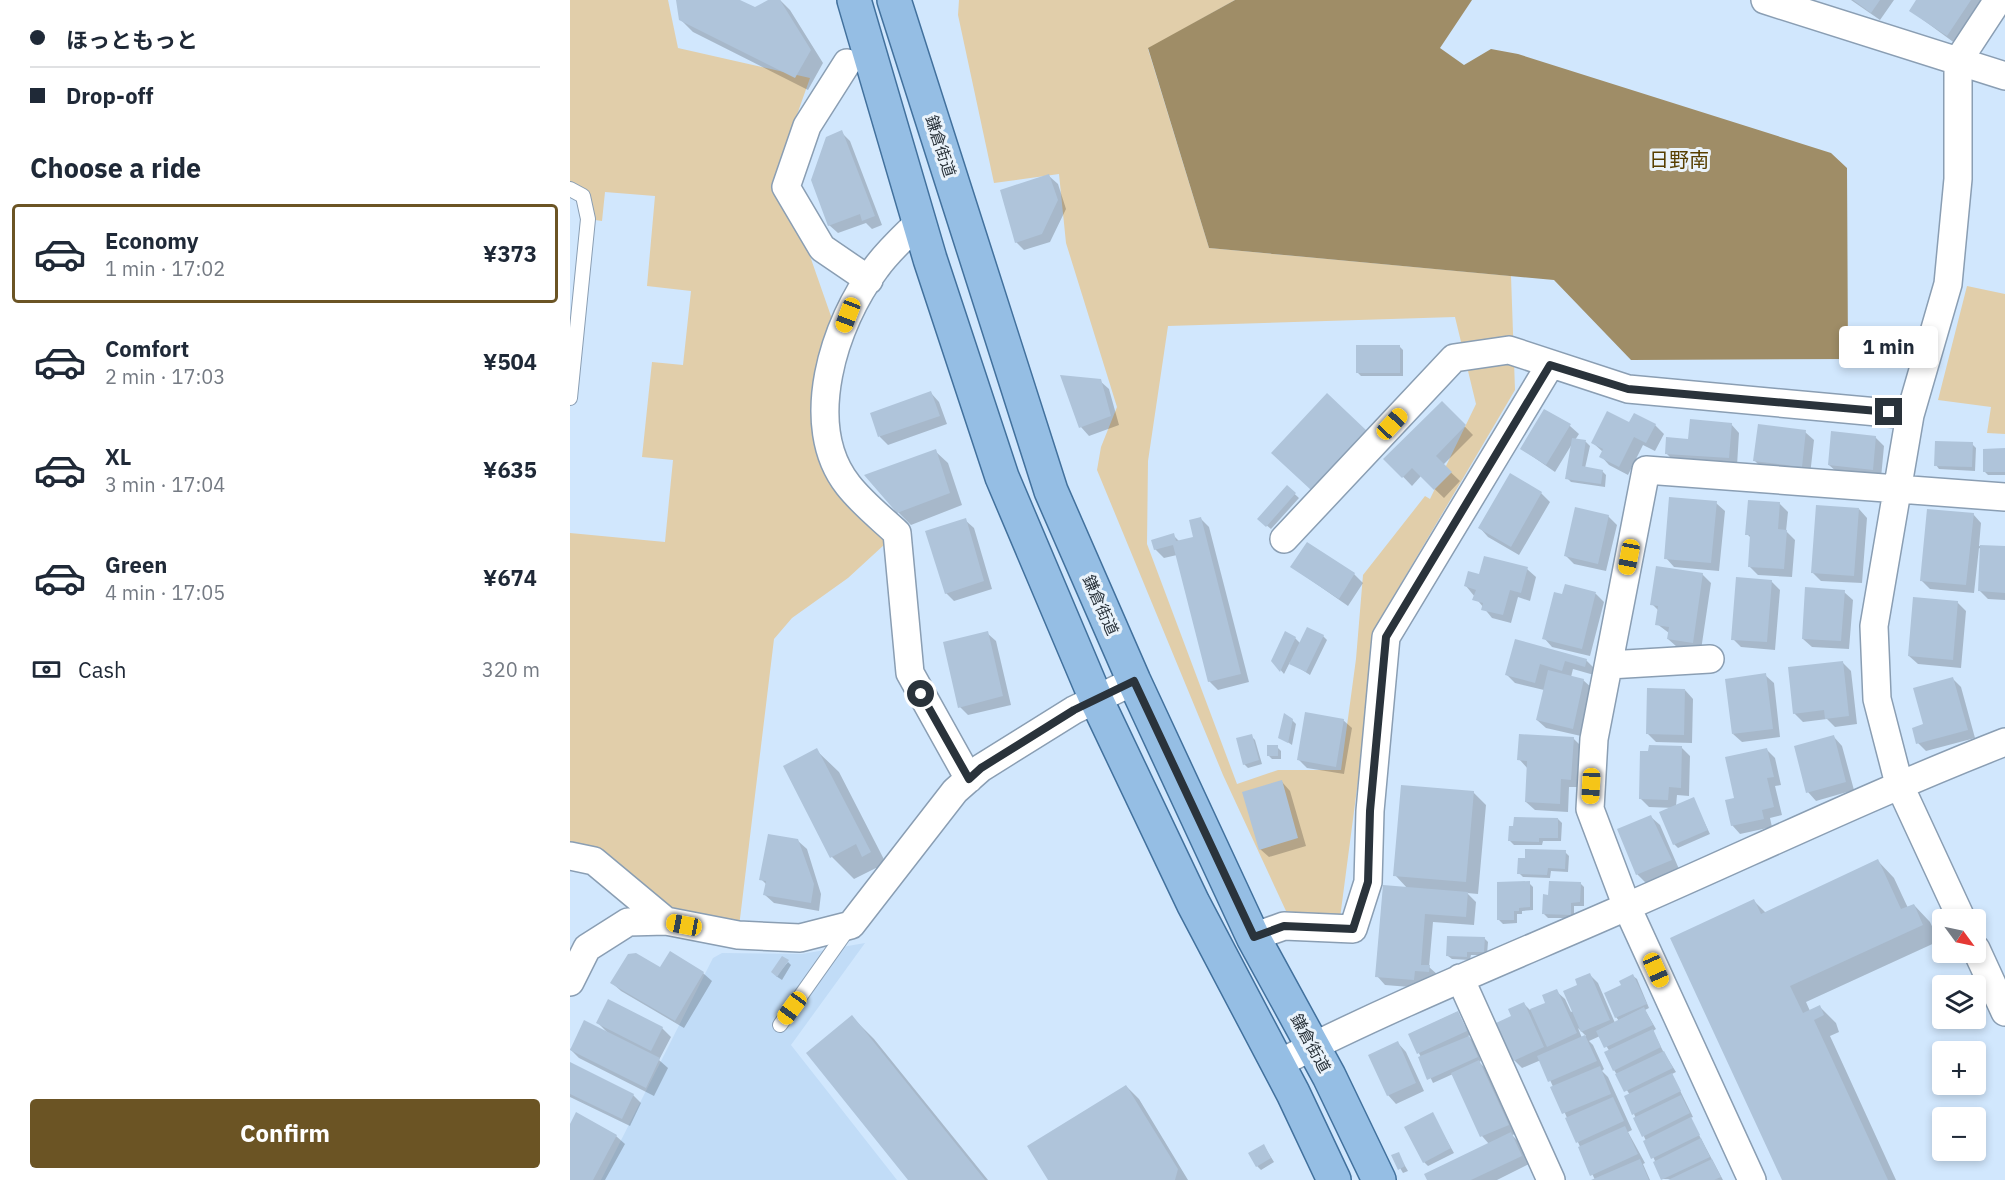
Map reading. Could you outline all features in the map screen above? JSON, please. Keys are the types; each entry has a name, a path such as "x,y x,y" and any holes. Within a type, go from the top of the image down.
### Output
{"main road":[{"path":"854,0 920,221 1002,477 1096,699 1193,903 1278,1064 1334,1180"},
{"name":"鎌倉街道","path":"899,3 1051,491 1134,681 1254,937 1313,1046 1379,1180"}],"street":[{"path":"1957,909 1899,784 1877,699 1874,626 1910,415 1948,284 1958,179 1958,61 1998,0"},
{"path":"1775,2 2005,76"},
{"path":"847,63 807,126 786,187 822,248 868,280"},
{"path":"920,221 876,268 848,315 833,356 825,401 827,442 847,484 897,533 910,674 969,779"},
{"path":"1284,539 1454,358 1509,350 1628,389 1910,415"},
{"path":"1254,937 1284,926 1353,929 1368,882 1370,811 1386,637 1550,365"},
{"path":"1752,1180 1627,907 1590,809 1594,739 1646,470 2005,497"},
{"path":"1609,665 1710,659"},
{"path":"570,982 586,948 628,922 666,921 738,935 800,938 851,925 955,790 990,762 1074,710 1134,681"},
{"path":"1278,1064 1460,978 1627,907 1899,784 2005,742"},
{"path":"570,856 594,861 666,921"},
{"path":"1982,963 2005,1012"},
{"path":"1460,978 1551,1180"}],"lane":[{"path":"570,189 583,196 588,219 570,398"},
{"path":"780,1025 851,925"}],"shaded area":[{"path":"570,0 668,0 678,48 810,78 776,174 779,198 803,236 839,339 827,442 897,533 848,578 792,618 774,639 738,935 666,921 570,856 570,533 665,542 673,460 642,457 652,362 683,365 691,291 647,286 655,196 605,192 602,221 588,219 583,196 570,189"},
{"path":"959,0 1235,0 1148,49 1209,248 1511,276 1515,390 1379,621 1340,918 1286,911 1223,775 1097,470 1101,447 1117,407 1066,243 1059,174 994,183 958,15","holes":["1455,317 1476,404 1430,499 1425,496 1363,575 1356,659 1341,770 1278,770 1237,784 1147,544 1148,461 1168,326"]},
{"path":"1235,0 1472,0 1440,48 1464,65 1491,49 1518,54 1831,153 1847,168 1848,359 1631,360 1554,280 1209,248 1148,48"},
{"path":"1967,286 2005,294 2005,434 1987,433 1991,407 1938,400"},
{"path":"865,943 791,1045 897,1180 601,1180 713,958 722,953 802,954"}],"building":[{"path":"676,0 740,0 755,7 768,0 780,0 811,50 795,78 679,20"},
{"path":"1853,0 1880,0 1871,13"},
{"path":"1916,0 1971,0 1947,36 1909,11"},
{"path":"842,130 875,216 862,221 860,214 828,226 811,180 826,137"},
{"path":"1049,174 1058,200 1042,234 1015,243 1000,190"},
{"path":"1356,345 1400,345 1400,373 1356,373"},
{"path":"1060,375 1101,379 1111,416 1079,428"},
{"path":"931,391 940,416 878,437 870,413"},
{"path":"1327,393 1367,431 1311,490 1271,453"},
{"path":"1442,401 1466,425 1436,456 1452,472 1434,490 1412,468 1402,478 1383,459"},
{"path":"1544,409 1571,424 1546,465 1520,449"},
{"path":"1607,411 1629,422 1634,413 1656,424 1646,443 1634,437 1619,467 1599,457 1603,449 1591,443"},
{"path":"1690,419 1732,423 1729,458 1665,454 1666,437 1688,439"},
{"path":"1758,424 1806,430 1802,467 1753,461"},
{"path":"1831,431 1876,436 1873,470 1828,465"},
{"path":"1572,438 1586,440 1582,466 1603,470 1601,484 1565,479"},
{"path":"1935,441 1973,442 1972,467 1934,466"},
{"path":"2005,448 2005,472 1983,472 1983,449"},
{"path":"936,449 950,493 897,513 864,475"},
{"path":"1510,473 1542,492 1511,547 1478,528"},
{"path":"1287,485 1296,493 1266,527 1257,519"},
{"path":"1669,497 1717,501 1711,563 1664,559"},
{"path":"1748,500 1780,502 1778,529 1787,530 1784,569 1748,567 1750,535 1745,535"},
{"path":"1816,505 1859,508 1854,576 1811,573"},
{"path":"1575,507 1609,515 1598,564 1564,556"},
{"path":"1927,509 1974,513 1966,585 1920,581"},
{"path":"1201,517 1241,674 1208,682 1173,545 1154,550 1151,540 1174,533 1176,541 1193,537 1189,520"},
{"path":"966,518 984,581 945,594 925,531"},
{"path":"1307,542 1355,573 1339,599 1290,567"},
{"path":"1980,545 2005,546 2005,593 1978,591"},
{"path":"1484,556 1528,567 1521,593 1510,590 1503,615 1481,610 1483,603 1472,600 1476,590 1464,586 1468,571 1479,574"},
{"path":"1656,566 1703,573 1693,643 1667,639 1669,627 1655,625 1658,606 1650,605"},
{"path":"1736,577 1772,580 1767,642 1731,640"},
{"path":"1565,584 1596,592 1582,649 1542,639 1554,592 1562,594"},
{"path":"1805,587 1845,590 1841,641 1802,639"},
{"path":"1913,597 1958,601 1953,660 1908,656"},
{"path":"1307,627 1324,635 1306,672 1289,664"},
{"path":"988,631 1003,696 958,708 943,642"},
{"path":"1285,631 1296,637 1280,672 1271,661"},
{"path":"1515,639 1587,659 1585,667 1565,661 1562,671 1540,664 1535,683 1505,675"},
{"path":"1843,661 1849,716 1825,719 1824,710 1793,714 1788,667"},
{"path":"1548,670 1584,679 1573,729 1536,720"},
{"path":"1766,673 1773,729 1732,734 1725,679"},
{"path":"1953,677 1968,730 1916,744 1912,728 1923,724 1913,688"},
{"path":"1647,688 1685,689 1684,735 1646,734"},
{"path":"1305,712 1344,719 1336,767 1297,760"},
{"path":"1284,713 1293,719 1288,743 1278,738"},
{"path":"1252,734 1259,760 1243,765 1236,738"},
{"path":"1519,734 1574,737 1571,780 1561,779 1560,804 1525,802 1527,761 1517,760"},
{"path":"1834,735 1846,782 1806,793 1794,746"},
{"path":"1267,745 1278,745 1278,756 1267,756"},
{"path":"1649,745 1682,746 1681,788 1669,787 1668,800 1639,799 1640,751 1648,751"},
{"path":"817,748 871,852 862,857 856,844 830,858 783,766"},
{"path":"1767,748 1774,777 1767,778 1774,807 1762,810 1764,819 1731,826 1725,800 1734,798 1725,757"},
{"path":"1282,780 1298,838 1259,850 1242,792"},
{"path":"1401,785 1474,791 1466,882 1393,876"},
{"path":"1694,797 1708,830 1673,845 1659,812"},
{"path":"1651,815 1672,860 1636,875 1617,829"},
{"path":"1514,817 1558,818 1558,838 1539,838 1539,842 1508,841 1509,826 1513,826"},
{"path":"768,834 798,839 814,884 811,903 763,895 766,881 759,880"},
{"path":"1525,849 1566,850 1565,869 1548,868 1547,875 1517,874 1518,858 1525,858"},
{"path":"1878,859 1901,909 1914,904 1923,925 1790,986 1803,1013 1820,1005 1824,1015 1814,1020 1888,1180 1782,1180 1670,938 1754,899 1761,914"},
{"path":"1530,881 1530,907 1514,911 1514,920 1497,920 1497,882"},
{"path":"1549,881 1581,882 1580,902 1571,903 1571,915 1542,914 1543,894 1548,895"},
{"path":"1383,885 1468,892 1466,917 1425,914 1421,965 1430,965 1429,972 1415,971 1414,980 1375,977"},
{"path":"1447,936 1485,937 1484,952 1467,952 1467,957 1446,956"},
{"path":"670,951 704,972 675,1021 610,983 628,954 636,953 660,967"},
{"path":"782,956 789,960 777,977 771,972"},
{"path":"1590,973 1610,1020 1581,1032 1563,991 1577,985 1575,979"},
{"path":"1633,974 1647,1004 1615,1018 1604,993 1621,985 1619,981"},
{"path":"1557,989 1577,1033 1547,1047 1530,1009 1545,1003 1542,995"},
{"path":"608,999 663,1027 651,1051 596,1023"},
{"path":"1524,1002 1544,1047 1513,1061 1496,1023 1511,1016 1508,1009"},
{"path":"1644,1007 1653,1025 1604,1048 1596,1031"},
{"path":"1458,1011 1467,1031 1417,1054 1408,1034"},
{"path":"852,1015 985,1180 908,1180 806,1053"},
{"path":"584,1020 660,1058 646,1088 570,1050"},
{"path":"1653,1029 1661,1047 1613,1071 1604,1052"},
{"path":"1585,1035 1597,1061 1548,1082 1537,1056"},
{"path":"1469,1036 1478,1057 1427,1080 1418,1057"},
{"path":"1398,1041 1416,1083 1387,1096 1368,1055"},
{"path":"1664,1051 1673,1068 1624,1092 1615,1074"},
{"path":"1479,1060 1509,1125 1480,1137 1451,1073"},
{"path":"570,1062 634,1094 622,1119 570,1094"},
{"path":"1600,1066 1611,1094 1562,1114 1550,1087"},
{"path":"1672,1073 1681,1091 1632,1115 1624,1096"},
{"path":"1126,1085 1178,1169 1175,1180 1048,1180 1027,1146"},
{"path":"1681,1095 1690,1113 1642,1137 1633,1118"},
{"path":"1613,1097 1624,1121 1576,1143 1565,1118"},
{"path":"576,1112 617,1135 593,1180 570,1180 570,1124"},
{"path":"1433,1112 1451,1148 1423,1163 1404,1127"},
{"path":"1691,1117 1700,1135 1651,1159 1643,1141"},
{"path":"1625,1126 1638,1154 1590,1176 1578,1147"},
{"path":"1511,1132 1522,1156 1471,1180 1427,1180 1424,1174"},
{"path":"1701,1138 1710,1157 1661,1180 1653,1162"},
{"path":"1264,1144 1271,1158 1256,1167 1248,1153"},
{"path":"1399,1152 1405,1166 1398,1170 1391,1155"},
{"path":"1640,1159 1649,1180 1591,1180"},
{"path":"1712,1159 1721,1177 1714,1180 1668,1180"}],"district":[{"name":"日野南","path":"1679,160"}],"route":[{"path":"921,694 969,779 981,768 1074,710 1134,681 1254,937 1284,926 1353,929 1368,882 1370,811 1386,637 1550,365 1628,389 1889,412"}]}
